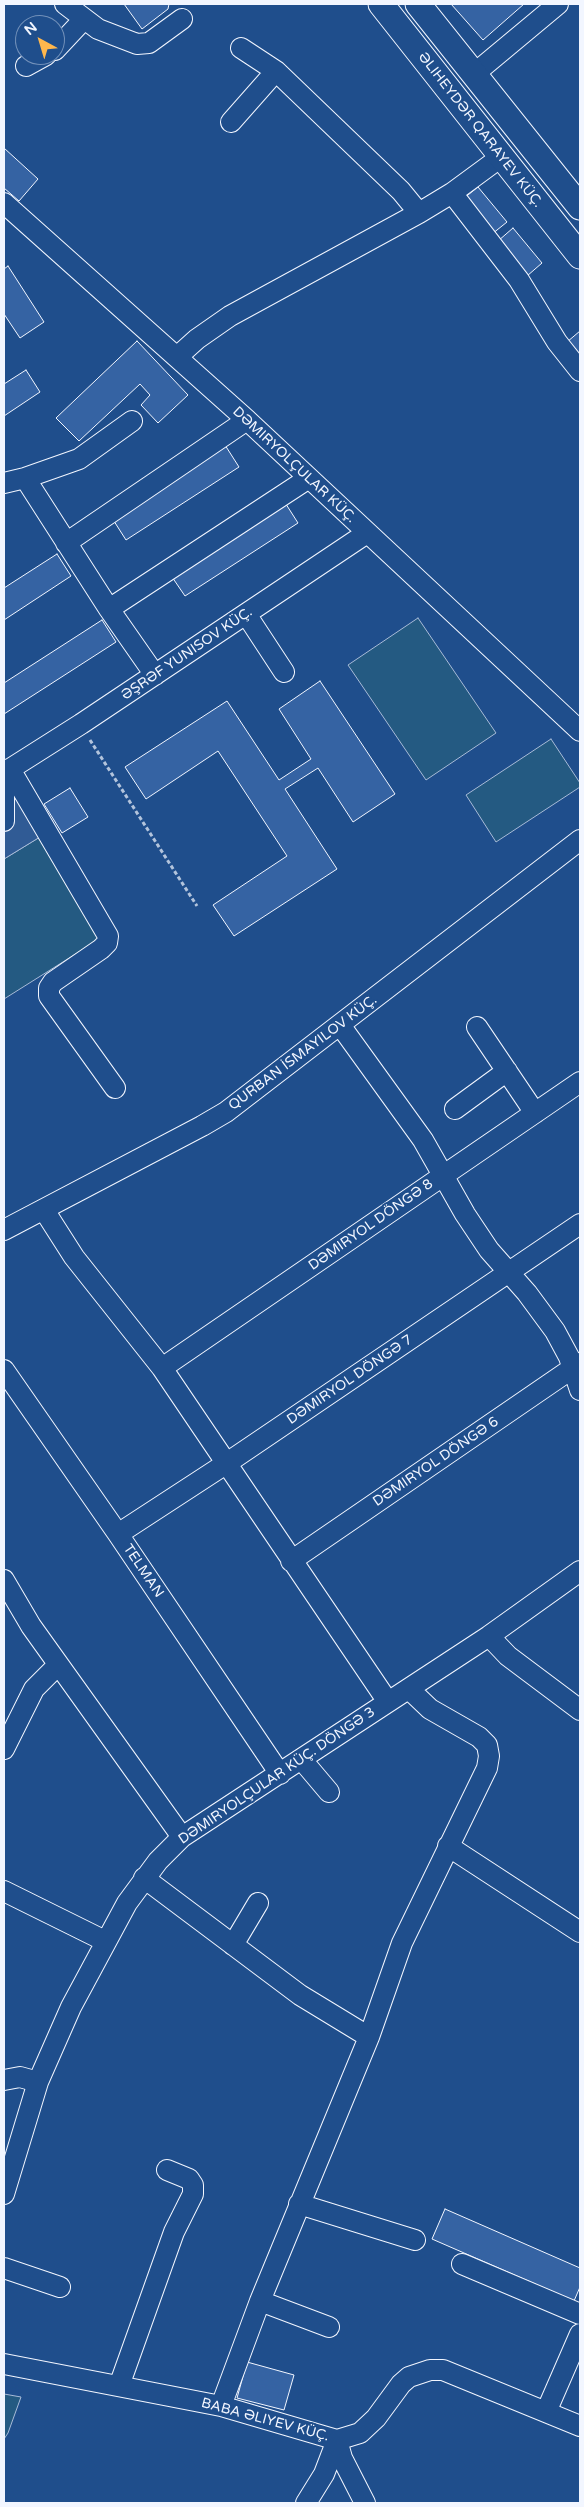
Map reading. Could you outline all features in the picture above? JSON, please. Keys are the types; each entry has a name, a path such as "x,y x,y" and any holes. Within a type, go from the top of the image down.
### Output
{"main road":[{"name":"ƏLIHEYDƏR QARAYEV KÜÇ.","path":"381,4 580,256"},
{"path":"418,4 578,199"}],"street":[{"path":"65,4 98,29 137,44 149,43 182,19"},
{"path":"474,74 558,4"},
{"path":"65,40 84,20"},
{"path":"241,48 276,71 401,191 419,213"},
{"path":"231,122 276,71"},
{"path":"177,357 197,339 230,316 419,213 452,193 501,157"},
{"path":"452,193 519,280 558,342 580,371"},
{"name":"DƏMIRYOLÇULAR KÜÇ.","path":"8,215 177,357 580,731"},
{"path":"66,543 246,420"},
{"path":"4,482 25,478 79,458 132,421"},
{"path":"25,478 109,609 155,675"},
{"path":"109,609 309,478"},
{"name":"ƏŞRƏF YUNISOV KÜÇ.","path":"6,773 367,533"},
{"path":"246,614 284,672"},
{"path":"4,821 6,773"},
{"path":"6,773 108,936 107,943 101,949 53,982 49,988 49,996 115,1088"},
{"path":"4,1230 226,1112 580,840"},
{"path":"340,1025 423,1140 489,1250 555,1331 577,1365 580,1390"},
{"path":"477,1026 534,1112"},
{"path":"455,1109 507,1071"},
{"name":"DƏMIRYOL DÖNGƏ 8","path":"162,1368 580,1082"},
{"path":"44,1210 74,1257 162,1368 388,1702"},
{"name":"DƏMIRYOL DÖNGƏ 7","path":"118,1534 227,1463 580,1224"},
{"name":"DƏMIRYOL DÖNGƏ 6","path":"291,1561 577,1365"},
{"name":"TELMAN","path":"4,1370 118,1534 280,1774"},
{"name":"DƏMIRYOLÇULAR KÜÇ. DÖNGƏ 3","path":"4,2194 38,2082 71,2007 105,1941 144,1878 182,1838 489,1636 580,1571"},
{"path":"4,1580 9,1601 58,1665 182,1838"},
{"path":"489,1636 508,1656 580,1710"},
{"path":"4,1749 34,1689 58,1665"},
{"path":"221,2406 260,2301 369,2037 402,1943 487,1768 489,1756 487,1745 479,1737 430,1709 409,1689"},
{"path":"302,1760 329,1792"},
{"path":"448,1846 580,1932"},
{"path":"144,1878 300,1995 369,2037"},
{"path":"4,1891 105,1941"},
{"path":"233,1945 258,1903"},
{"path":"4,2080 20,2077 38,2082"},
{"path":"120,2386 174,2232 193,2194 193,2185 188,2179 167,2170"},
{"path":"299,2204 415,2240"},
{"path":"462,2264 580,2314"},
{"path":"4,2268 60,2287"},
{"path":"260,2301 329,2327"},
{"path":"546,2412 580,2334"},
{"name":"BABA ƏLIYEV KÜÇ.","path":"4,2364 221,2406 337,2440 360,2433 376,2418 401,2384 410,2377 430,2370 443,2370 580,2426"},
{"path":"306,2503 324,2474 337,2440"},
{"path":"337,2440 342,2458 365,2503"}],"path":[{"path":"81,724 197,906"}],"shaded area":[{"path":"418,618 496,733 426,780 348,665"},
{"path":"551,739 580,783 580,787 496,842 466,795"},
{"path":"18,798 40,837 4,859 4,805"},
{"path":"40,837 101,938 4,999 4,859"},
{"path":"4,2394 21,2397 4,2439"}],"building":[{"path":"124,4 169,4 168,9 142,29"},
{"path":"451,4 524,4 483,40"},
{"path":"4,148 38,179 19,201 4,188"},
{"path":"478,187 507,222 492,234 463,199"},
{"path":"513,228 542,263 527,276 498,241"},
{"path":"8,266 44,322 20,338 4,314 4,269"},
{"path":"580,331 580,358 567,342"},
{"path":"137,341 188,395 158,423 141,405 150,395 140,384 79,441 56,418"},
{"path":"26,370 40,392 4,416 4,384"},
{"path":"225,445 239,467 126,540 112,518"},
{"path":"284,501 298,523 185,596 170,574"},
{"path":"57,554 71,576 4,620 4,588"},
{"path":"102,620 116,642 4,714 4,683"},
{"path":"320,681 395,794 353,822 318,768 285,789 337,869 234,936 213,905 287,856 218,751 146,799 125,767 227,701 279,780 311,759 279,709"},
{"path":"70,788 88,817 62,833 44,804"},
{"path":"445,2209 580,2268 580,2287 574,2301 432,2239"},
{"path":"247,2362 294,2375 284,2410 237,2398"}]}
